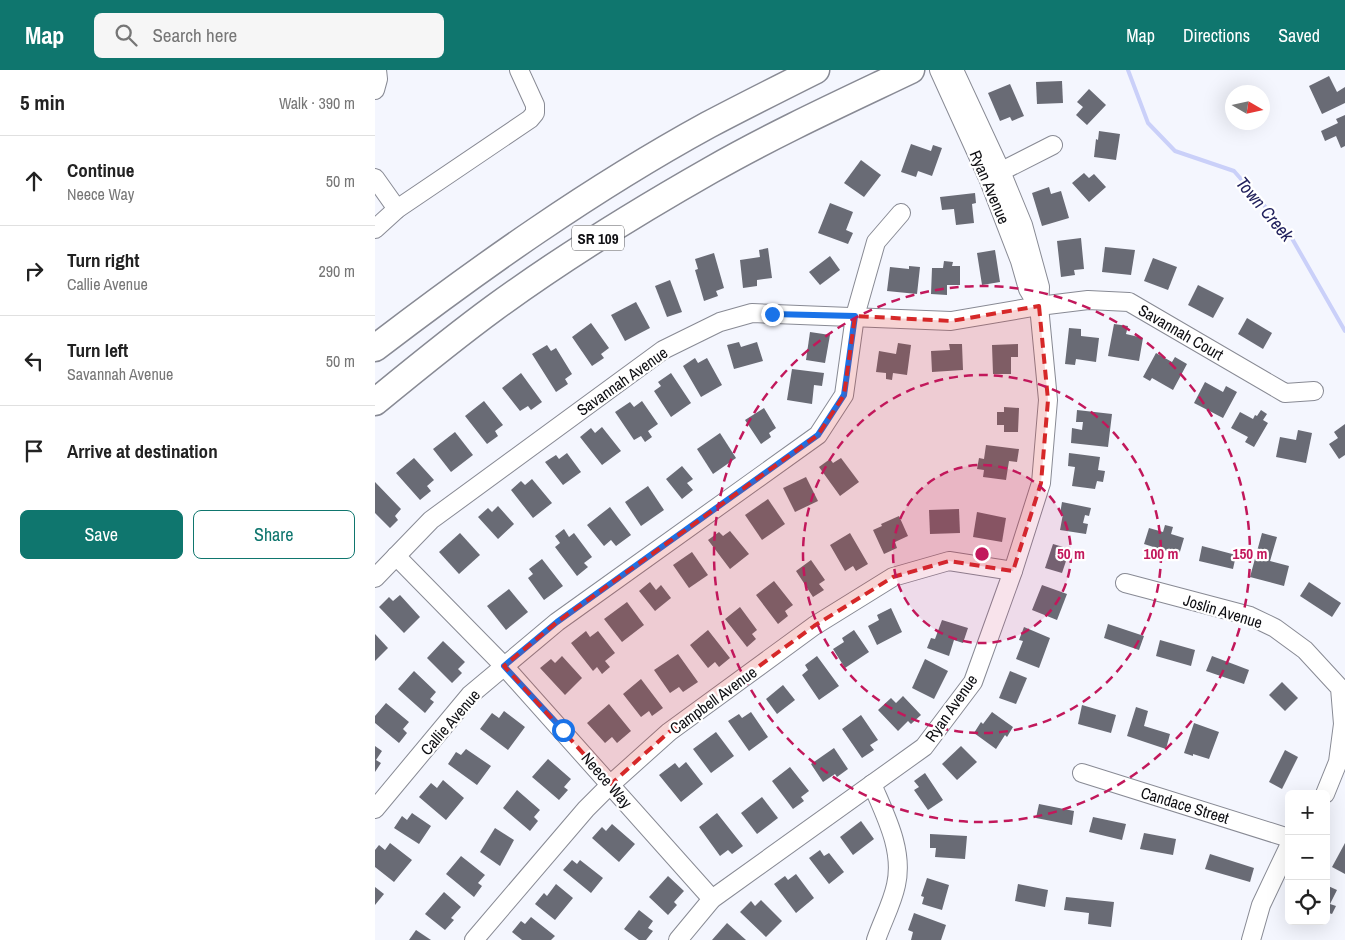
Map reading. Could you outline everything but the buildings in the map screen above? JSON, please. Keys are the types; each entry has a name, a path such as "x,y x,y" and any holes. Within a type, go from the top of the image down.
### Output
{"highway":[{"name":"SR 109","path":"375,348 459,284 608,185 708,126 816,70"},
{"name":"SR 109","path":"375,402 494,308 564,259 642,210 713,168 911,70"}],"street":[{"path":"375,90 378,79 377,70"},
{"path":"375,229 397,209 535,113 535,105 519,70"},
{"name":"Ryan Avenue","path":"678,940 712,899 924,747 973,682 1013,571 1041,483 1048,400 1039,306 1040,287 1023,225 939,70"},
{"name":"Ryan Avenue","path":"954,70 994,174"},
{"path":"994,174 1053,145"},
{"path":"375,178 397,209"},
{"name":"Callie Avenue","path":"375,809 470,695 504,666 557,622 818,435 844,395 855,316 877,242 901,213"},
{"name":"Savannah Court","path":"1039,306 1088,300 1129,302 1285,393 1315,391"},
{"name":"Savannah Avenue","path":"375,578 431,520 663,350 720,322 752,313 951,321 1039,306"},
{"name":"Neece Way","path":"396,556 504,666 712,899"},
{"name":"Campbell Avenue","path":"474,940 586,809 611,784 669,732 814,626 893,577 949,561 1013,571"},
{"name":"Joslin Avenue","path":"1125,583 1250,616 1275,628 1305,650 1340,688 1343,724 1338,762 1327,790"},
{"name":"Candace Street","path":"1082,773 1285,837"},
{"path":"872,784 891,830 897,857 897,884 876,940"},
{"path":"1251,940 1261,905 1285,854"}],"highlighted area":[{"path":"1039,306 1048,400 1041,483 1013,571 949,561 893,577 814,626 669,732 611,784 504,666 557,622 818,435 844,395 855,316 951,321"}],"waterway":[{"name":"Town Creek","path":"1128,70 1148,123 1175,151 1234,171 1290,235 1345,331"}],"route":[{"path":"563,730 504,666 557,622 818,435 844,395 855,316 772,314"}]}
